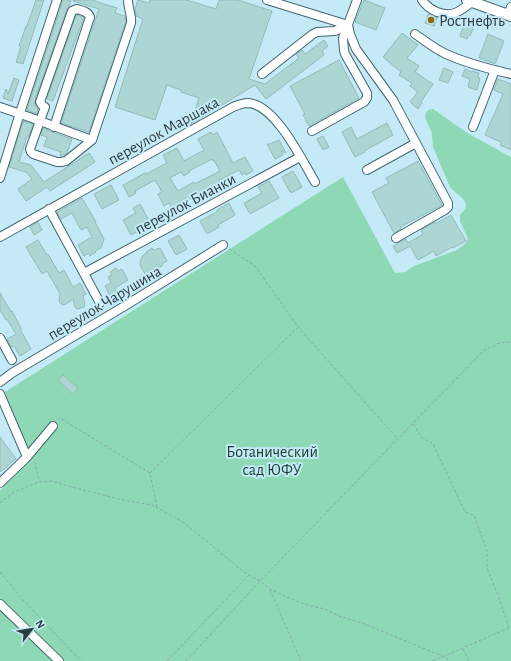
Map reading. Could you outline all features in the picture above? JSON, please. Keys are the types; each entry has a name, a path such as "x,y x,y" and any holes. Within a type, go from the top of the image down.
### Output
{"main road":[{"path":"470,1 510,13"}],"street":[{"path":"0,178 57,0"},
{"path":"45,107 30,152 57,162 66,161 92,140 131,23 132,19 128,6 128,0"},
{"path":"268,0 348,25"},
{"path":"312,131 364,102 367,98 367,93 344,50 343,38 357,0"},
{"path":"422,0 431,10 448,15 458,12 470,1"},
{"path":"54,127 90,17 87,12 77,9 72,11 40,102 42,106 59,111"},
{"path":"262,74 313,34 317,32 335,31 348,25"},
{"path":"348,25 356,49 393,100 448,203 448,207 445,210 396,238"},
{"path":"415,34 445,53 511,74"},
{"path":"473,127 495,70"},
{"name":"переулок Маршака","path":"0,237 241,104 254,104 261,107 282,127 315,182"},
{"path":"0,107 92,140"},
{"path":"367,170 416,143"},
{"name":"переулок Бианки","path":"84,273 300,157"},
{"path":"49,210 100,303"},
{"name":"переулок Чарушина","path":"0,382 12,373 223,245"},
{"path":"0,338 12,360"},
{"path":"0,394 27,456"},
{"path":"0,483 27,456 53,426"},
{"path":"0,604 59,661"}],"path":[{"path":"223,245 255,266 298,327 398,439"},
{"path":"150,473 298,327"},
{"path":"186,661 260,581 483,351 499,343 511,342"},
{"path":"53,426 60,418 150,473 157,507"},
{"path":"413,424 422,438 433,444 465,512 474,515 488,551 487,568 509,628"},
{"path":"27,456 35,462 39,482"},
{"path":"0,503 14,492 39,482 52,481 123,500 152,505 182,522 249,575 270,589 307,605 325,609 339,616 362,623 442,656 450,661"},
{"path":"0,572 23,600 81,661"},
{"path":"167,661 249,575"},
{"path":"270,589 302,661"},
{"path":"433,661 511,627"},
{"path":"463,648 469,661"}],"green space":[{"name":"Ботанический сад ЮФУ","path":"433,109 469,134 511,157 511,661 0,661 0,491 28,459 28,451 5,392 343,177 395,273 405,272 414,266 457,250 465,244 468,239 460,221 460,215 466,207 466,204 465,201 450,187 433,147 432,133 425,115 428,110"}],"building":[{"path":"36,0 44,0 23,64 16,62 21,46 19,46"},
{"path":"63,0 71,0 35,100 35,105 38,109 37,114 27,110"},
{"path":"93,0 117,8 115,13 125,16 126,21 89,132 61,123 99,9 73,1"},
{"path":"138,0 149,3 150,0 187,0 216,9 219,0 238,0 272,11 249,79 265,84 299,58 296,54 302,50 305,54 324,40 328,46 322,51 324,55 266,99 255,85 191,124 199,98 181,92 181,90 167,85 155,120 115,107 143,19 136,16 135,9"},
{"path":"364,0 385,8 376,30 355,22"},
{"path":"428,14 437,18 434,26 425,23"},
{"path":"76,15 84,17 53,101 47,99"},
{"path":"465,22 474,26 470,36 468,36 467,39 460,36"},
{"path":"402,33 418,45 407,58 419,66 415,72 433,84 418,109 410,102 418,92 410,86 412,83 399,75 401,72 383,57"},
{"path":"488,34 504,41 495,64 479,58"},
{"path":"339,60 359,98 309,126 303,115 305,114 290,86"},
{"path":"444,68 453,72 448,83 439,80"},
{"path":"465,69 479,73 478,77 480,78 477,90 468,87 470,79 462,76"},
{"path":"14,78 19,80 12,101 3,98 6,89 8,94"},
{"path":"498,79 511,84 511,150 500,145 501,142 485,135 503,94 494,90"},
{"path":"23,121 33,124 29,136 27,136 19,162 31,165 44,182 89,153 95,162 50,191 47,187 26,201 18,189 32,179 26,172 9,167"},
{"path":"387,123 393,135 355,157 342,132 351,127 357,139"},
{"path":"43,128 72,139 67,153 60,156 61,152 44,146 47,137 41,135"},
{"path":"211,132 213,135 217,132 233,163 245,157 253,171 246,175 245,173 242,175 239,170 218,181 220,185 184,203 186,207 178,211 173,210 169,203 164,206 158,194 162,192 155,180 135,191 136,193 129,197 123,185 167,163 163,155 177,148 184,161 204,150 198,139","holes":["212,159 213,161 214,160 220,171 195,184 194,182 178,191 170,178 181,172 184,176 190,172 189,171"]},
{"path":"323,136 329,147 323,150 317,139"},
{"path":"279,140 286,153 281,151 283,155 275,159 267,144"},
{"path":"418,161 442,205 400,227 401,229 394,233 372,192 389,183 386,178"},
{"path":"293,171 302,187 291,193 282,177"},
{"path":"269,181 279,198 250,214 244,203 262,193 258,187"},
{"path":"111,185 119,200 102,209 94,194"},
{"path":"82,198 104,239 101,248 90,256 89,253 84,256 78,245 92,237 87,227 81,230 72,213 61,219 57,212"},
{"path":"229,203 235,215 218,225 219,227 207,234 200,221"},
{"path":"140,204 151,224 131,235 123,220 136,213 133,208"},
{"path":"451,215 466,241 436,256 434,251 418,260 410,246 397,253 393,246 406,239 408,243 423,234 421,230"},
{"path":"38,222 42,230 34,235 30,227"},
{"path":"179,235 187,249 176,255 168,241"},
{"path":"38,240 59,273 64,270 73,287 80,283 86,294 83,296 85,304 84,307 77,309 73,299 63,305 60,303 60,294 47,271 42,274 26,247"},
{"path":"152,248 153,250 160,248 167,261 162,264 162,266 152,271 154,275 148,279 141,267 140,262 143,255"},
{"path":"116,268 118,271 122,269 128,280 115,288 119,296 112,299 105,286 111,283 108,277 112,275 110,272"},
{"path":"0,293 11,312 12,311 31,349 20,356 14,346 11,347 7,339 16,334 0,310"},
{"path":"63,375 78,388 73,394 58,380"},
{"path":"0,437 16,459 0,472"}],"place":[{"name":"Ростнефть","path":"431,20"}]}
